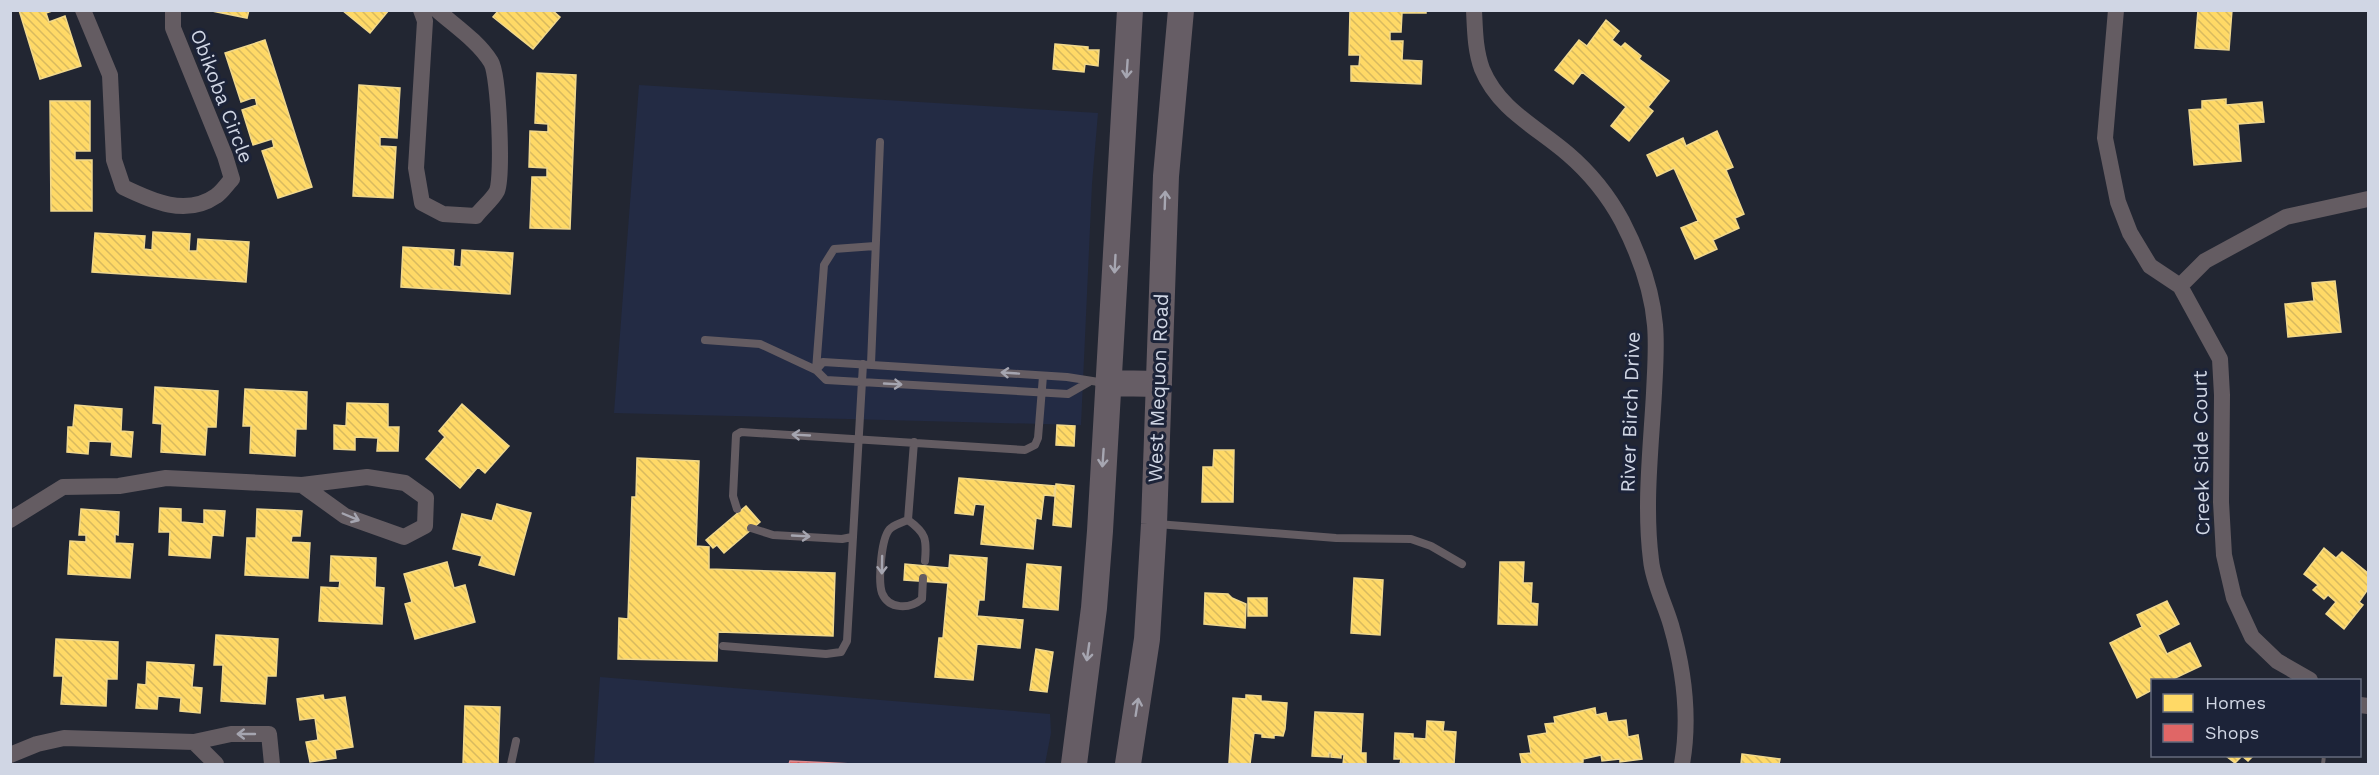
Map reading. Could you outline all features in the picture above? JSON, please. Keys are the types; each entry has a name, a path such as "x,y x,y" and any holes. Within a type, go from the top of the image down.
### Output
{"main road":[{"path":"1074,765 1094,608 1098,382 1130,10"},
{"name":"West Mequon Road","path":"1128,765 1147,639 1154,524 1166,176 1180,10"},
{"path":"1098,382 1159,384"}],"street":[{"name":"Obikoba Circle","path":"83,10 110,75 114,160 123,187 156,203 190,207 217,196 232,179 225,156 173,28 173,10"},
{"path":"421,10 425,21 416,168 422,203 444,214 476,216 497,190 500,140 492,63 469,37 437,10"},
{"name":"River Birch Drive","path":"1474,10 1476,41 1482,69 1495,91 1513,113 1568,154 1596,184 1621,220 1638,256 1648,290 1655,323 1656,355 1648,505 1651,562 1671,627 1685,690 1685,746 1682,765"},
{"name":"Creek Side Court","path":"2116,10 2105,138 2109,169 2118,202 2130,233 2150,266 2180,286 2220,359 2224,555 2234,598 2252,637 2277,661 2307,679"},
{"path":"2180,286 2205,261 2286,217 2368,199"},
{"path":"10,520 63,487 119,486 166,478 302,485 367,477 405,483 426,498 425,526 404,537 345,516 302,485"},
{"path":"10,755 37,744 64,738 194,742 231,734 269,734 272,765"},
{"path":"194,742 216,765"}],"lane":[{"path":"723,646 826,654 841,652 847,641 862,382 867,364 880,142"},
{"path":"816,370 824,265 834,249 875,246"},
{"path":"705,340 760,344 816,370 826,380 1068,394 1098,382"},
{"path":"816,370 823,362 1066,377 1098,382"},
{"path":"737,509 733,496 735,435 741,432 1025,450 1035,445 1038,438 1043,376"},
{"path":"908,520 914,442"},
{"path":"908,520 921,529 927,542 925,561"},
{"path":"908,520 890,528 885,536 882,549 882,591 887,601 901,607 913,607 922,599 923,578"},
{"path":"1154,524 1336,538 1411,540 1431,546 1462,564"},
{"path":"751,528 773,534 842,539 852,537"},
{"path":"511,765 516,741"}],"shaded area":[{"path":"639,85 1098,113 1092,184 1081,425 614,413"},
{"path":"600,677 1050,714 1051,733 1045,764 594,764"}],"building: Homes":[{"path":"19,10 55,10 46,13 49,22 65,16 81,66 40,79"},
{"path":"207,10 249,10 247,18"},
{"path":"342,10 389,10 370,33"},
{"path":"499,10 552,10 560,17 533,49 493,17"},
{"path":"1350,10 1426,10 1426,13 1402,13 1401,32 1390,32 1390,41 1403,41 1402,60 1422,61 1421,84 1351,81 1351,66 1359,66 1360,55 1349,55"},
{"path":"2198,10 2232,10 2229,50 2195,48"},
{"path":"1606,20 1619,31 1612,40 1621,47 1625,43 1641,56 1639,59 1669,81 1648,107 1653,111 1629,141 1611,126 1626,107 1582,72 1573,84 1555,70 1579,40 1587,46"},
{"path":"265,40 312,187 278,198 262,151 274,147 272,139 253,145 242,110 257,105 255,97 241,102 225,53"},
{"path":"1055,44 1099,50 1098,66 1085,64 1084,72 1053,69"},
{"path":"537,73 576,75 570,229 530,228 532,177 547,177 547,168 529,167 530,131 548,132 548,124 535,123"},
{"path":"359,85 400,88 397,138 380,137 380,146 396,147 393,198 353,196"},
{"path":"2226,99 2226,105 2262,102 2264,122 2238,124 2241,161 2194,165 2189,110 2202,109 2202,101"},
{"path":"50,101 90,101 90,151 75,151 75,160 92,160 92,211 51,211"},
{"path":"1717,131 1733,167 1726,170 1744,214 1735,218 1739,228 1713,240 1717,249 1695,259 1681,228 1698,221 1674,168 1657,176 1647,155 1683,138 1686,146"},
{"path":"153,232 190,234 189,251 197,251 198,239 249,242 246,282 92,272 95,233 145,236 144,249 152,250"},
{"path":"403,247 454,250 453,266 461,267 462,250 513,253 510,294 401,287"},
{"path":"2335,281 2341,332 2288,337 2285,304 2314,301 2312,283"},
{"path":"155,387 218,391 216,427 207,427 205,455 161,452 162,424 153,423"},
{"path":"245,389 307,392 306,429 296,429 295,456 250,453 251,426 243,426"},
{"path":"347,403 388,404 388,427 399,427 398,451 377,451 378,438 355,437 355,450 334,449 334,425 346,426"},
{"path":"462,404 509,446 485,473 478,467 460,488 426,459 445,437 439,431"},
{"path":"75,405 122,409 121,431 133,432 131,457 111,455 112,442 89,441 88,454 67,452 68,427 73,427"},
{"path":"1057,425 1075,426 1074,446 1056,445"},
{"path":"1214,450 1234,450 1233,502 1202,502 1203,467 1213,467"},
{"path":"637,458 699,461 696,546 709,547 709,569 835,573 833,636 718,632 717,661 618,659 619,618 628,619 632,497 636,497"},
{"path":"959,478 1055,486 1054,496 1044,495 1041,519 1036,518 1033,549 981,544 985,505 975,504 973,515 955,513"},
{"path":"1056,484 1074,486 1071,527 1053,525"},
{"path":"497,504 531,513 514,575 479,565 482,556 453,549 462,514 492,521"},
{"path":"746,506 760,522 724,553 717,545 713,548 706,540"},
{"path":"160,508 181,509 181,522 204,524 204,510 225,511 223,536 212,535 210,558 169,555 170,532 159,532"},
{"path":"81,509 119,512 118,535 115,534 115,543 133,544 130,578 68,574 70,541 86,542 86,535 79,535"},
{"path":"257,509 302,511 300,536 292,536 291,542 310,543 308,578 245,575 247,538 256,538"},
{"path":"2324,548 2336,558 2342,552 2368,573 2368,589 2359,602 2363,605 2344,629 2326,614 2336,602 2328,595 2324,599 2313,590 2318,585 2304,574"},
{"path":"950,555 987,558 984,600 979,600 977,616 1023,620 1020,648 977,644 973,680 935,677 939,638 943,638 948,583 904,580 905,564 949,568"},
{"path":"331,556 376,558 375,587 384,588 382,624 319,621 321,587 339,588 340,581 330,581"},
{"path":"447,562 454,588 465,585 475,622 415,639 405,604 412,602 404,574"},
{"path":"1500,562 1524,562 1523,583 1532,583 1531,603 1538,604 1537,625 1498,624"},
{"path":"1027,564 1061,567 1058,610 1023,607"},
{"path":"1354,578 1383,580 1380,635 1351,633"},
{"path":"1205,593 1228,594 1246,604 1245,628 1204,624"},
{"path":"1248,598 1267,598 1267,616 1248,616"},
{"path":"2167,601 2179,624 2158,635 2167,654 2190,643 2201,666 2173,679 2151,679 2151,691 2137,698 2110,643 2142,627 2137,615"},
{"path":"216,635 278,639 276,676 267,676 265,704 221,701 223,665 214,665"},
{"path":"56,639 118,642 117,679 107,679 106,706 61,704 63,676 54,676"},
{"path":"1036,649 1053,652 1047,692 1030,690"},
{"path":"147,662 194,665 192,687 202,688 200,713 180,711 181,698 158,696 157,709 136,708 138,684 146,685"},
{"path":"323,695 324,700 345,697 353,747 335,750 336,758 310,762 306,742 318,740 315,718 300,720 297,699"},
{"path":"1246,695 1261,696 1261,701 1287,703 1285,729 1283,736 1274,735 1274,738 1262,737 1262,734 1254,733 1250,764 1229,763 1233,698 1246,699"},
{"path":"465,706 500,707 498,764 463,764"},
{"path":"1595,708 1596,715 1606,713 1608,722 1626,720 1628,737 1638,735 1642,759 1620,762 1620,759 1602,761 1601,755 1570,764 1522,764 1520,754 1531,753 1528,736 1547,733 1545,724 1555,723 1554,717"},
{"path":"1315,712 1363,714 1361,753 1366,753 1366,764 1343,764 1344,755 1341,754 1341,758 1331,757 1331,753 1329,757 1312,756"},
{"path":"1427,721 1444,722 1443,731 1456,732 1454,764 1400,764 1401,759 1394,759 1395,733 1413,734 1413,738 1426,739"},
{"path":"1742,754 1780,759 1779,764 1741,764"},
{"path":"2227,757 2241,757 2235,763"}],"building: Shops":[{"path":"790,761 853,764 789,764"}]}
